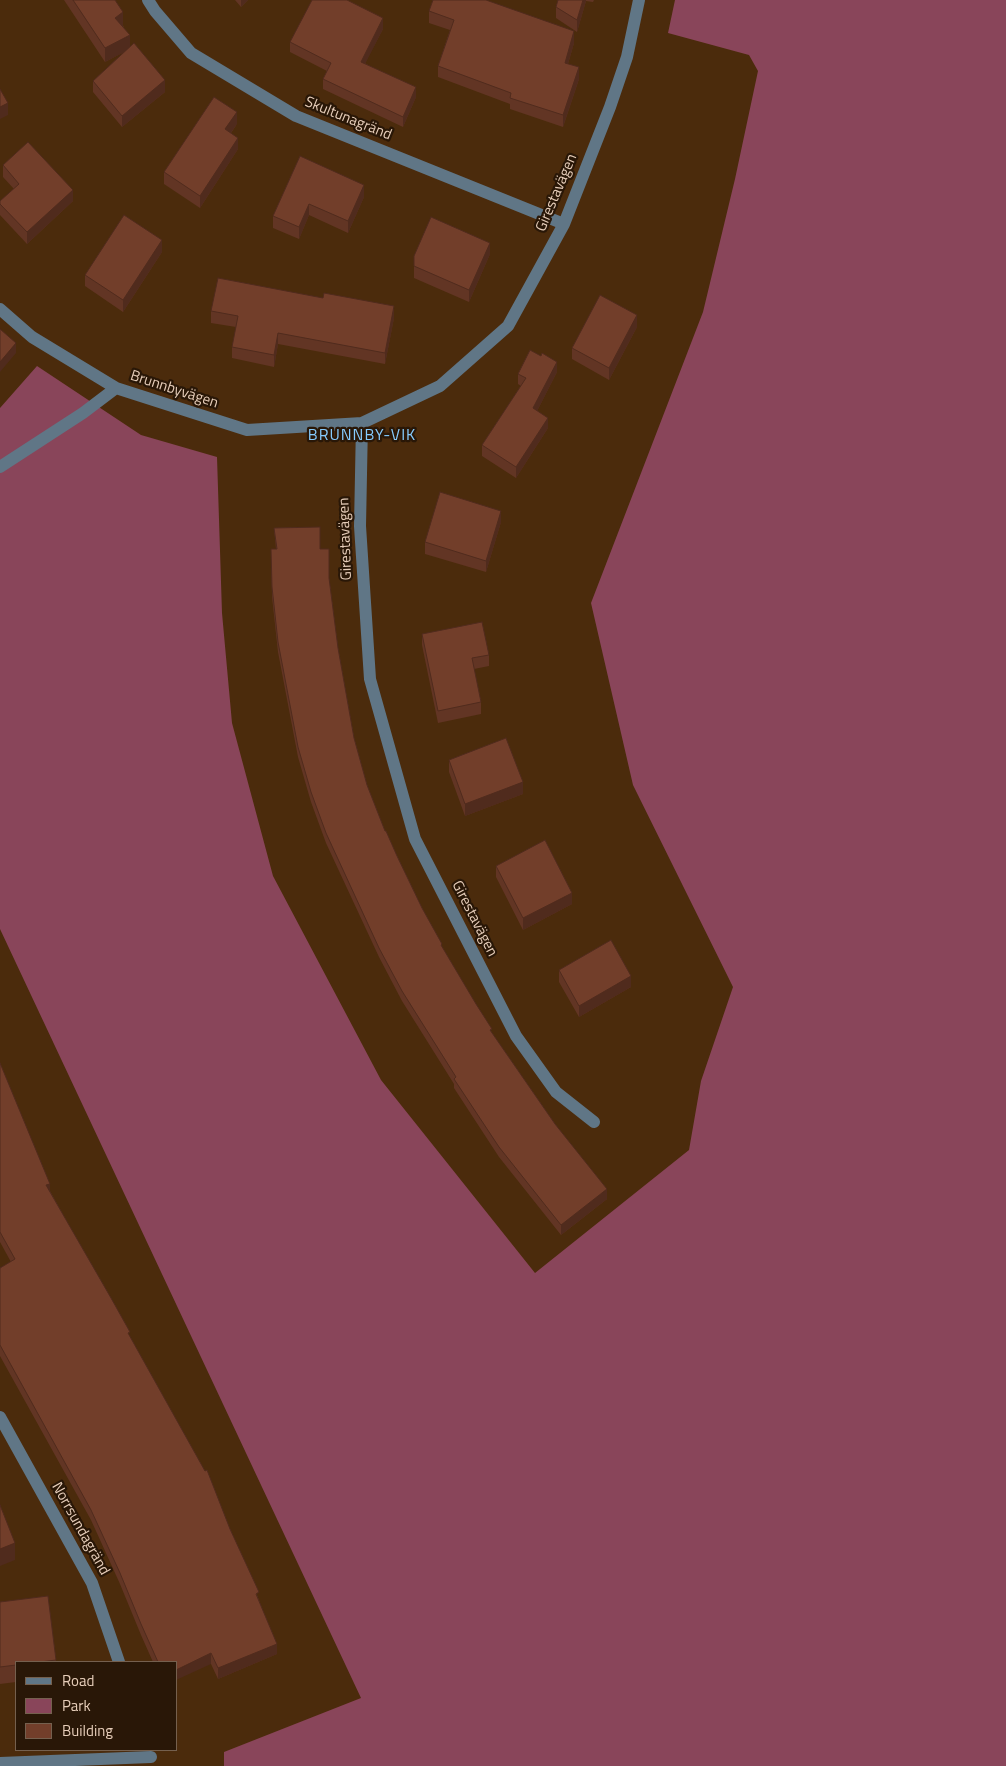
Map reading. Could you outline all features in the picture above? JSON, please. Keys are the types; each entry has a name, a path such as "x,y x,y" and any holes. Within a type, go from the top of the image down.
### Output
{"street":[{"name":"Skultunagränd","path":"148,0 191,53 296,116 564,224"},
{"name":"Girestavägen","path":"594,1122 556,1092 516,1036 415,839 370,679 360,526 362,423 440,386 508,326 564,224 627,58 639,0"},
{"path":"0,309 32,337 116,388"},
{"name":"Brunnbyvägen","path":"0,467 83,413 116,388 247,430 362,423"},
{"name":"Norrsundagränd","path":"0,1417 92,1583 119,1661"},
{"path":"0,1763 151,1758"}],"green space":[{"path":"675,0 1006,0 1006,1766 224,1766 224,1752 361,1698 0,929 0,408 37,366 141,435 217,457 222,613 232,723 273,876 381,1080 535,1273 689,1150 701,1081 733,987 633,785 591,603 703,312 735,179 758,71 749,55 668,33"}],"building":[{"path":"73,0 115,0 123,12 115,18 130,35 105,48"},
{"path":"312,0 347,0 383,18 361,62 416,87 403,117 323,79 331,63 290,42"},
{"path":"433,0 486,0 574,31 565,63 579,67 563,115 510,98 511,93 438,66 454,20 429,11"},
{"path":"558,0 583,0 577,20 556,7"},
{"path":"134,43 165,80 122,116 93,81"},
{"path":"0,89 8,103 0,107"},
{"path":"214,97 237,112 225,129 238,138 200,196 164,172"},
{"path":"28,142 73,190 27,232 0,204 0,201 19,184 3,165"},
{"path":"300,156 364,185 348,221 309,204 299,227 273,216"},
{"path":"124,215 162,240 123,300 85,275"},
{"path":"431,217 490,243 469,290 414,266 414,256"},
{"path":"218,278 323,298 324,293 394,306 385,353 278,333 274,355 232,347 238,316 211,311"},
{"path":"600,295 637,315 609,368 572,348"},
{"path":"0,329 16,343 0,362"},
{"path":"530,350 541,356 542,353 557,362 533,408 548,418 516,467 482,445 526,378 518,374"},
{"path":"440,492 501,511 486,561 425,542"},
{"path":"320,527 320,549 329,549 329,578 338,648 354,738 367,785 385,831 441,945 492,1029 490,1030 555,1124 607,1189 561,1225 499,1147 454,1079 456,1077 402,991 379,948 326,833 311,792 298,747 278,642 272,587 271,549 277,549 274,528"},
{"path":"482,622 489,655 472,658 481,702 438,711 422,634"},
{"path":"506,738 523,782 465,804 449,760"},
{"path":"545,840 572,893 523,918 496,866"},
{"path":"611,940 631,976 579,1006 559,970"},
{"path":"0,1063 50,1184 46,1185 130,1332 128,1333 205,1471 207,1470 230,1529 259,1592 256,1594 277,1644 218,1668 211,1653 178,1669 178,1661 158,1661 91,1510 0,1345 0,1268 15,1259 0,1232"},
{"path":"0,1505 15,1543 0,1549"},
{"path":"48,1596 56,1660 15,1661 15,1665 0,1667 0,1602"}],"district":[{"name":"BRUNNBY-VIK","path":"362,436"}]}
